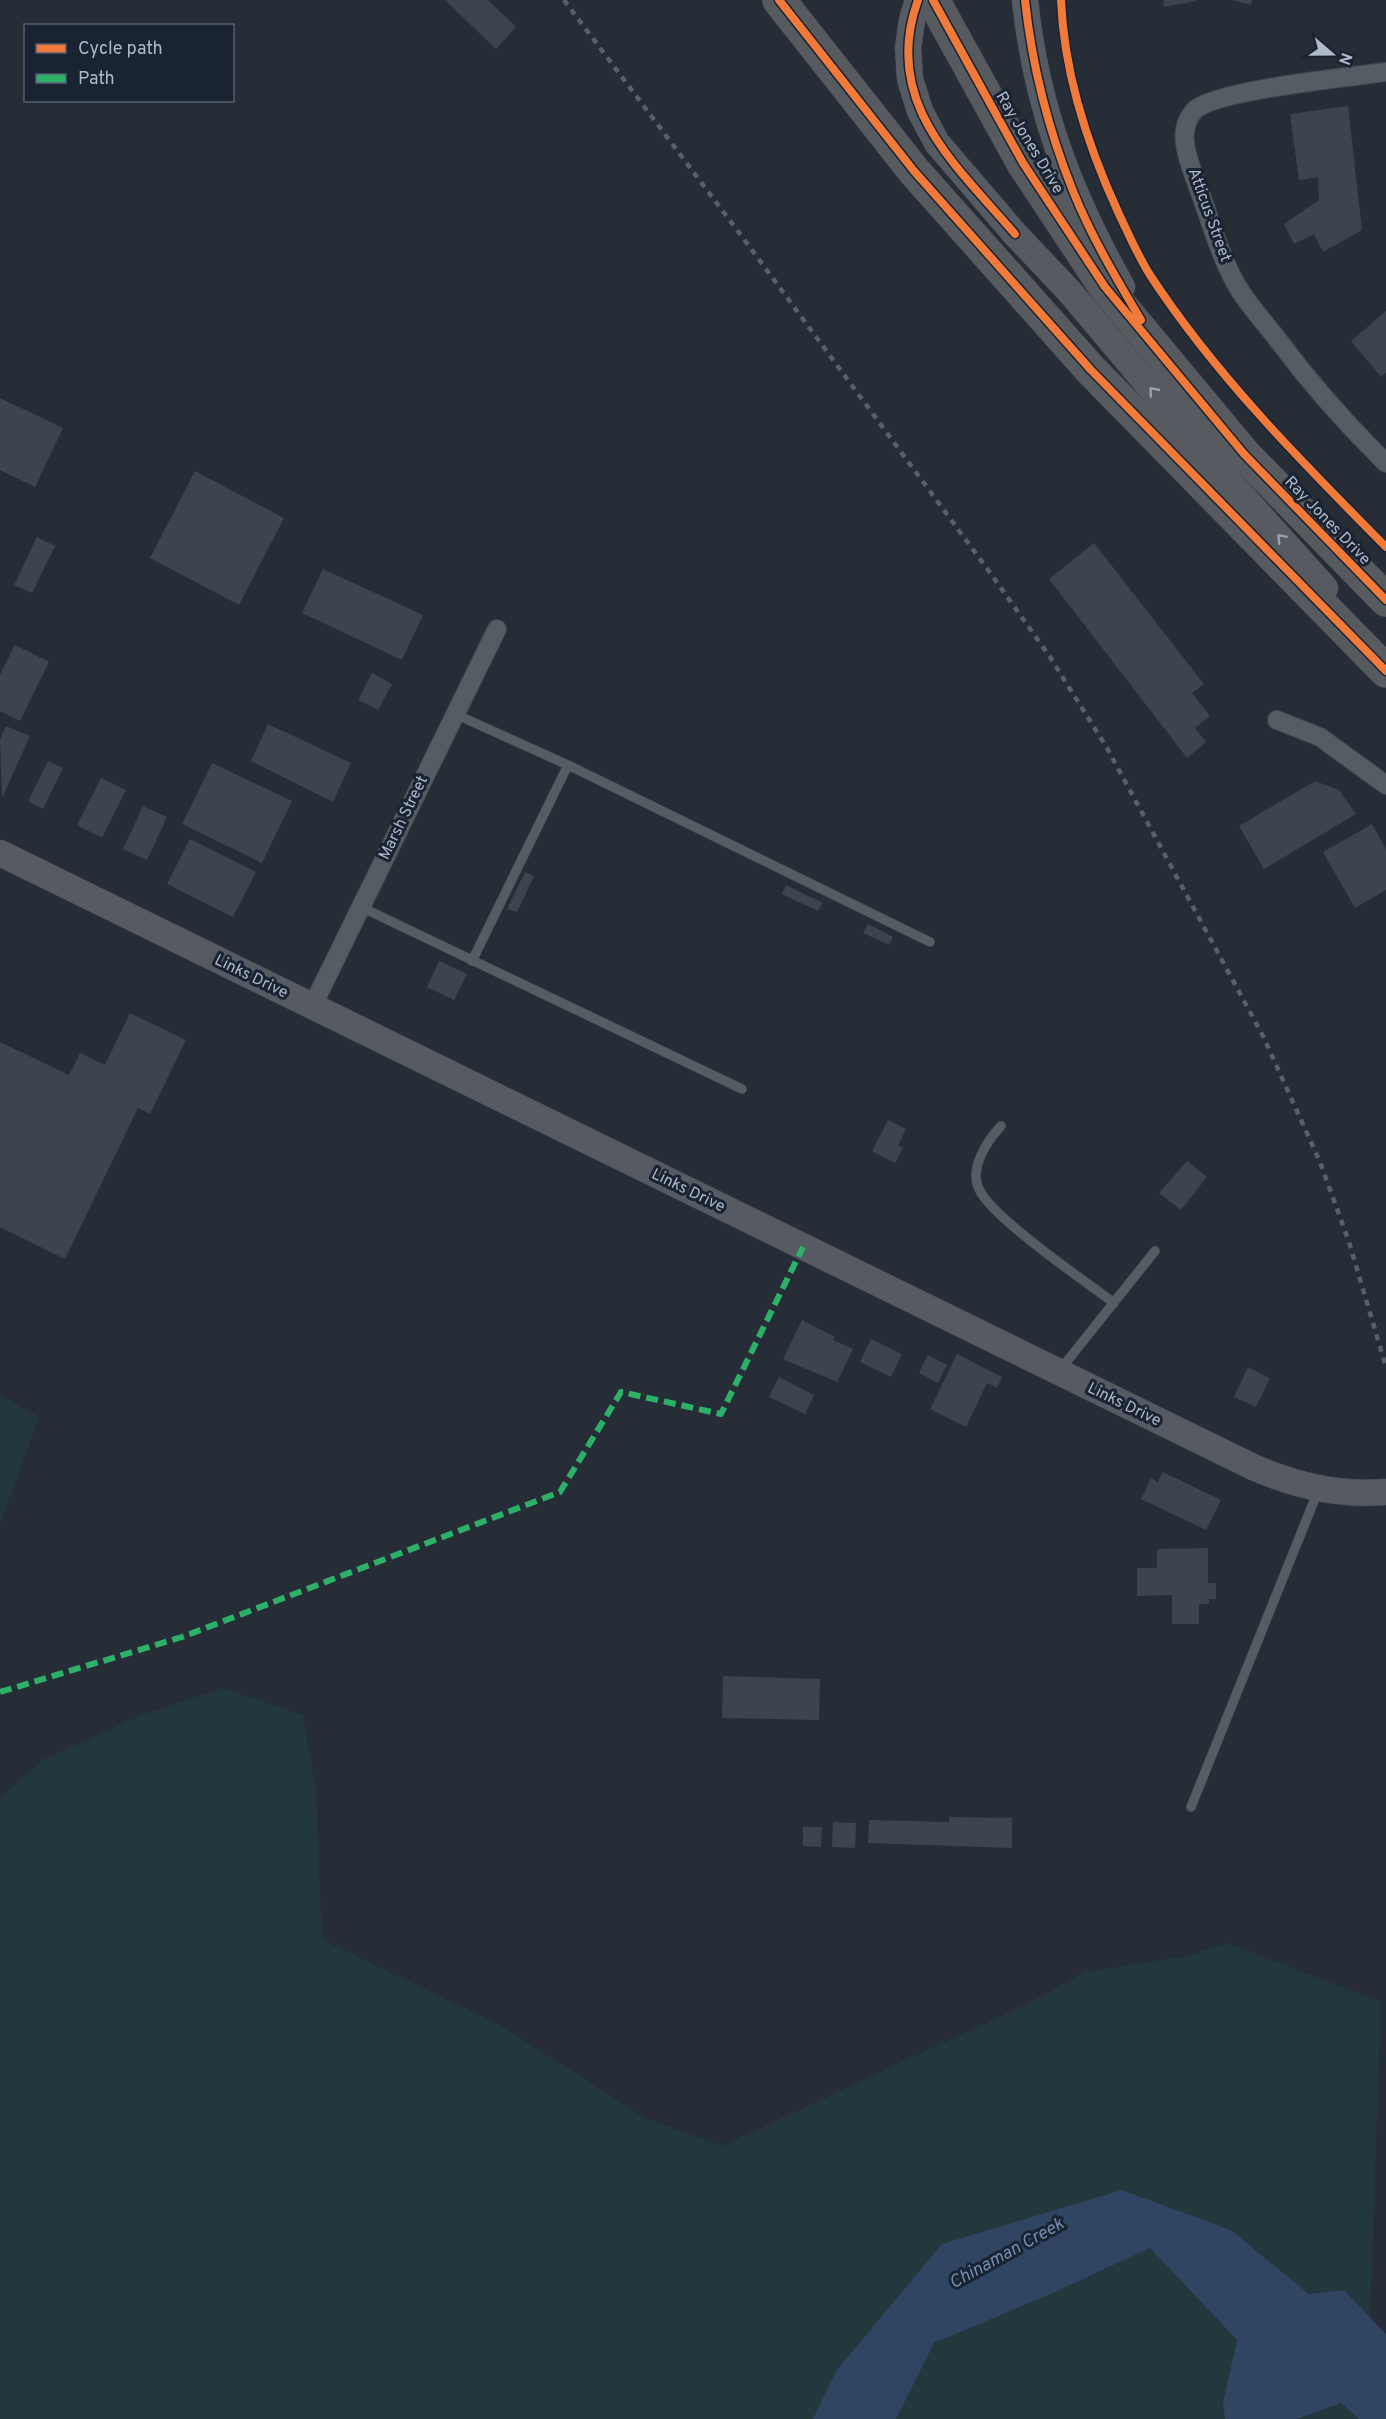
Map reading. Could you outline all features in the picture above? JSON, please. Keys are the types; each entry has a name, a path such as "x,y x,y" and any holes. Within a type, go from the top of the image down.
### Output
{"highway":[{"path":"779,0 914,171 1091,370 1386,671"},
{"name":"Ray Jones Drive","path":"933,0 1012,144 1087,263 1117,304 1244,454 1386,600"}],"street":[{"path":"918,0 909,41 910,79 920,111 937,143 1015,234 1069,291 1228,480 1328,592 1386,663"},
{"name":"Ray Jones Drive","path":"1025,0 1036,74 1051,128 1073,192 1103,253 1157,349"},
{"name":"Atticus Street","path":"1386,72 1238,93 1209,102 1190,115 1185,136 1186,153 1222,252 1239,289 1311,384 1386,463"},
{"name":"Marsh Street","path":"312,1007 497,629"},
{"path":"1276,720 1320,737 1386,785"},
{"name":"Links Drive","path":"0,853 1253,1467 1298,1485 1360,1493 1386,1492"}],"lane":[{"path":"455,714 568,765 930,942"},
{"path":"472,961 568,765"},
{"path":"361,907 742,1089"},
{"path":"1001,1126 980,1160 976,1172 979,1189 996,1211 1114,1302"},
{"path":"1058,1372 1155,1251"},
{"path":"1191,1807 1319,1488"}],"green space":[{"path":"0,1395 39,1417 0,1524"},
{"path":"223,1688 303,1715 316,1791 322,1940 500,2025 645,2118 722,2146 1033,2001 1085,1972 1187,1956 1228,1943 1381,2002 1370,2318 1344,2290 1309,2294 1231,2230 1122,2190 836,2371 813,2419 0,2419 0,1799 42,1760 145,1714"},
{"path":"1150,2248 1237,2340 1223,2402 1225,2419 896,2419 934,2343 1051,2294"},
{"path":"1341,2403 1359,2419 1297,2419"}],"water":[{"name":"Chinaman Creek","path":"1122,2190 1231,2230 1309,2294 1344,2290 1386,2334 1386,2419 1359,2419 1341,2403 1297,2419 1225,2419 1223,2402 1237,2340 1150,2248 1051,2294 934,2343 896,2419 813,2419 836,2371 942,2244"}],"building":[{"path":"445,0 488,0 516,27 496,49"},
{"path":"1164,0 1196,0 1196,1 1163,7"},
{"path":"1232,0 1252,0 1251,5"},
{"path":"1348,106 1362,230 1323,252 1314,234 1294,244 1284,224 1319,200 1318,177 1299,180 1290,114"},
{"path":"1386,311 1386,373 1381,377 1351,341"},
{"path":"0,398 63,428 35,487 0,470"},
{"path":"195,471 284,518 239,605 150,558"},
{"path":"37,537 55,546 32,593 14,585"},
{"path":"1094,543 1204,684 1192,693 1210,716 1195,728 1206,742 1187,758 1049,579"},
{"path":"323,569 423,615 402,660 302,613"},
{"path":"15,645 49,662 20,721 0,711 0,675"},
{"path":"372,673 392,684 378,710 358,700"},
{"path":"268,724 351,763 333,802 251,761"},
{"path":"6,726 30,736 2,798 0,739"},
{"path":"48,761 63,768 43,809 28,801"},
{"path":"212,763 292,801 262,863 182,824"},
{"path":"101,778 126,790 102,838 77,825"},
{"path":"1315,781 1339,790 1356,814 1264,869 1239,826"},
{"path":"143,806 167,817 147,860 123,849"},
{"path":"1372,824 1386,849 1386,890 1355,908 1323,852"},
{"path":"190,839 256,872 233,917 167,884"},
{"path":"525,872 534,876 517,912 507,909"},
{"path":"786,885 823,903 818,911 782,894"},
{"path":"868,924 893,937 889,945 863,933"},
{"path":"439,961 467,974 454,1000 427,987"},
{"path":"130,1013 186,1040 150,1114 138,1108 65,1259 0,1227 0,1042 69,1075 80,1053 105,1065"},
{"path":"888,1120 906,1129 898,1145 903,1148 895,1163 872,1151"},
{"path":"1187,1161 1207,1177 1181,1210 1159,1193"},
{"path":"802,1320 835,1337 833,1340 853,1349 837,1382 783,1359"},
{"path":"871,1339 902,1354 891,1377 860,1362"},
{"path":"957,1354 1002,1377 997,1388 987,1383 966,1427 930,1409"},
{"path":"928,1355 947,1365 938,1383 919,1373"},
{"path":"1248,1367 1270,1378 1256,1407 1234,1397"},
{"path":"779,1377 814,1395 805,1414 769,1397"},
{"path":"1163,1472 1221,1500 1206,1530 1141,1499 1151,1478 1158,1482"},
{"path":"1208,1548 1208,1583 1216,1583 1216,1599 1209,1599 1209,1604 1199,1604 1199,1624 1172,1624 1172,1595 1137,1596 1137,1568 1157,1568 1157,1549"},
{"path":"723,1676 820,1679 819,1720 722,1718"},
{"path":"949,1817 1012,1818 1012,1848 868,1843 869,1820 949,1822"},
{"path":"833,1822 856,1823 855,1848 832,1847"},
{"path":"803,1827 822,1827 821,1847 803,1846"}],"railway":[{"path":"564,0 991,574 1050,657 1107,748 1263,1036 1320,1162 1349,1242 1386,1367"}],"marked path":[{"path":"0,1692 182,1637 560,1492 621,1392 721,1414 803,1247"}],"cycle path":[{"path":"779,0 914,171 1091,370 1386,671"},
{"path":"918,0 909,36 909,70 917,100 930,129 948,156 1015,234"},
{"path":"933,0 1023,163 1105,287 1244,454 1386,600"},
{"path":"1025,0 1042,97 1064,168 1096,241 1141,320"},
{"path":"1061,0 1072,83 1088,137 1108,189 1146,268 1203,348 1261,417 1386,547"}]}
